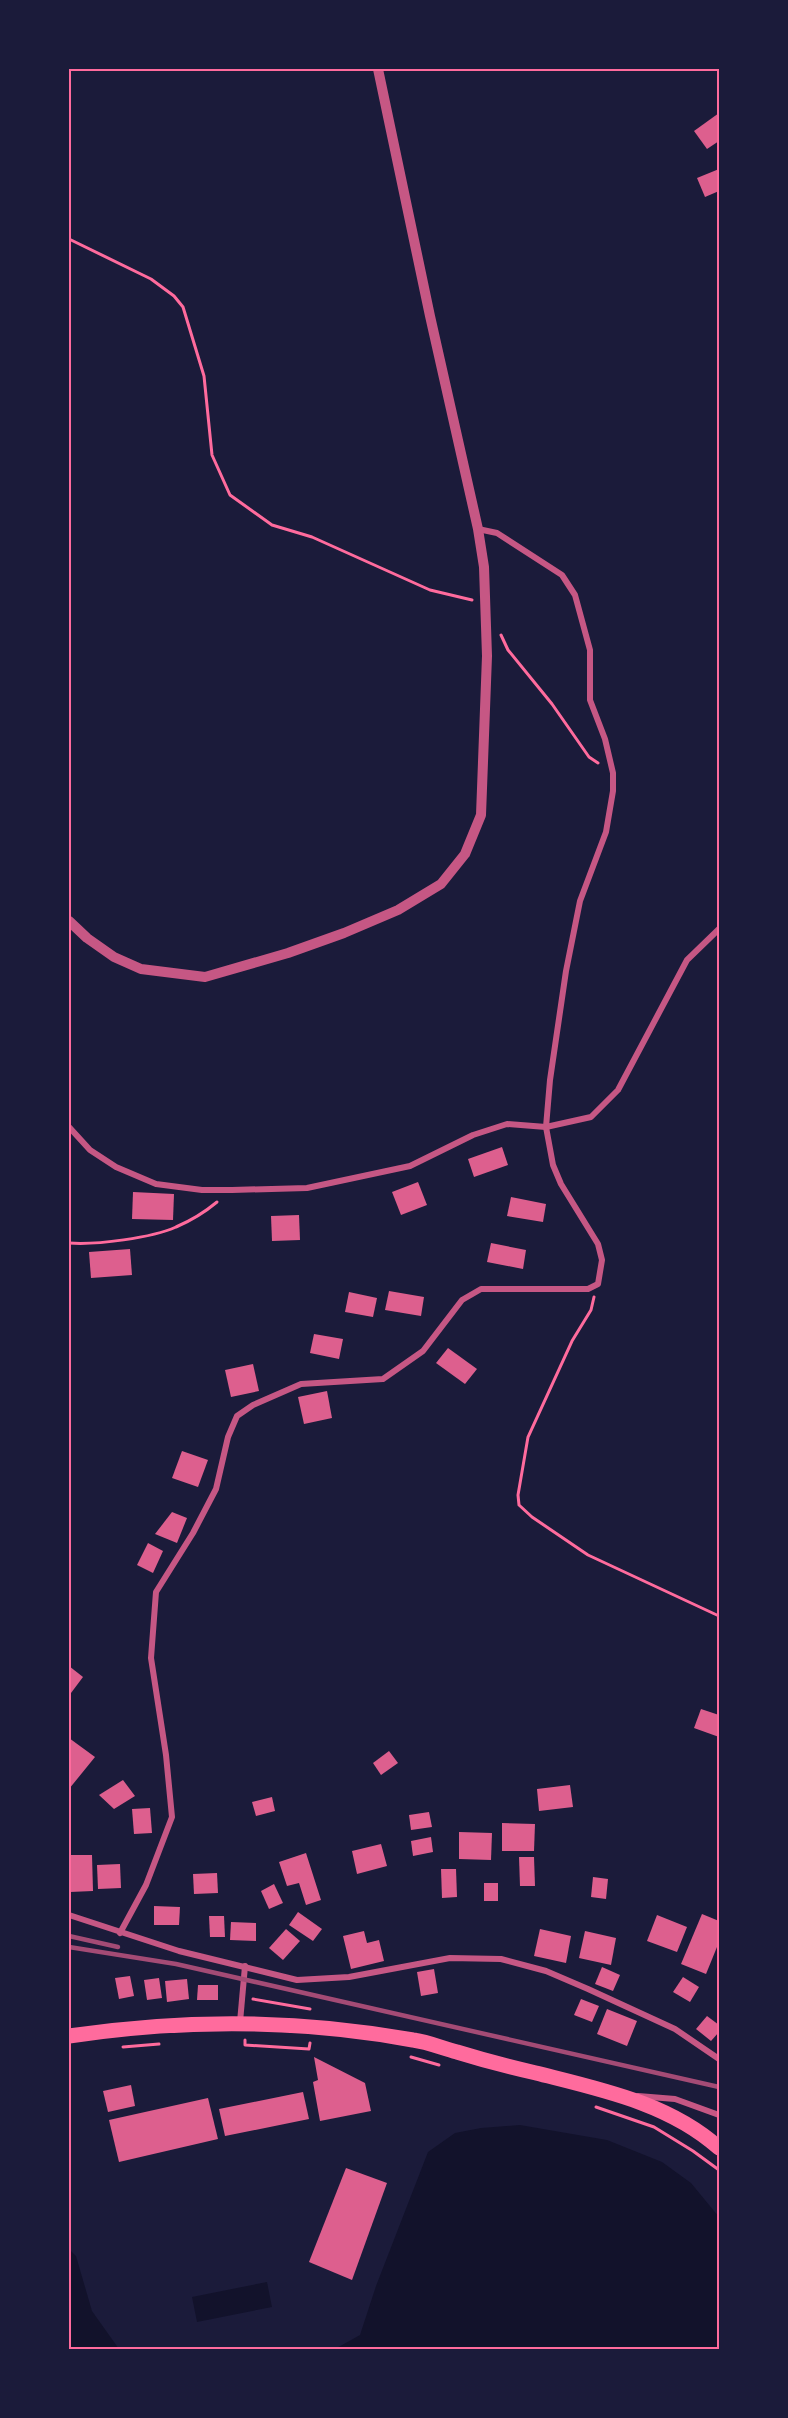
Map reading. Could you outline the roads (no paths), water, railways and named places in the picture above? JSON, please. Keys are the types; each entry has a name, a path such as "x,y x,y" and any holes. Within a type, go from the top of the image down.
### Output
{"highway":[{"path":"69,2036 175,2024 241,2029 345,2031 415,2040 620,2095 676,2119 709,2139 719,2148"}],"street":[{"path":"69,921 87,938 114,957 141,969 205,977 288,953 398,910 441,884 465,854 481,815 487,656 484,567 478,529 432,327 378,69"},
{"path":"120,1933 146,1885 172,1817 166,1755 151,1658 156,1592 193,1533 216,1489 228,1437 237,1416 253,1405 301,1384 383,1379 423,1351 462,1300 481,1289 588,1289 598,1284 602,1260 598,1244 561,1184 553,1164 546,1127 550,1080 566,971 580,901 606,832 613,791 613,773 605,739 590,700 590,650 575,595 562,576 497,533 478,529"},
{"path":"69,1127 90,1150 116,1167 156,1184 202,1190 232,1190 307,1188 410,1166 473,1135 507,1124 546,1127 591,1117 618,1090 687,960 719,929"},
{"path":"70,1914 120,1933 179,1951 297,1980 349,1977 450,1958 501,1959 546,1971 588,1989 675,2029 717,2057 719,2047"},
{"path":"241,2029 245,1966"},
{"path":"620,2095 675,2099 719,2115"}],"railway":[{"path":"69,1936 118,1947"},
{"path":"69,1947 176,1964 719,2087"}]}
